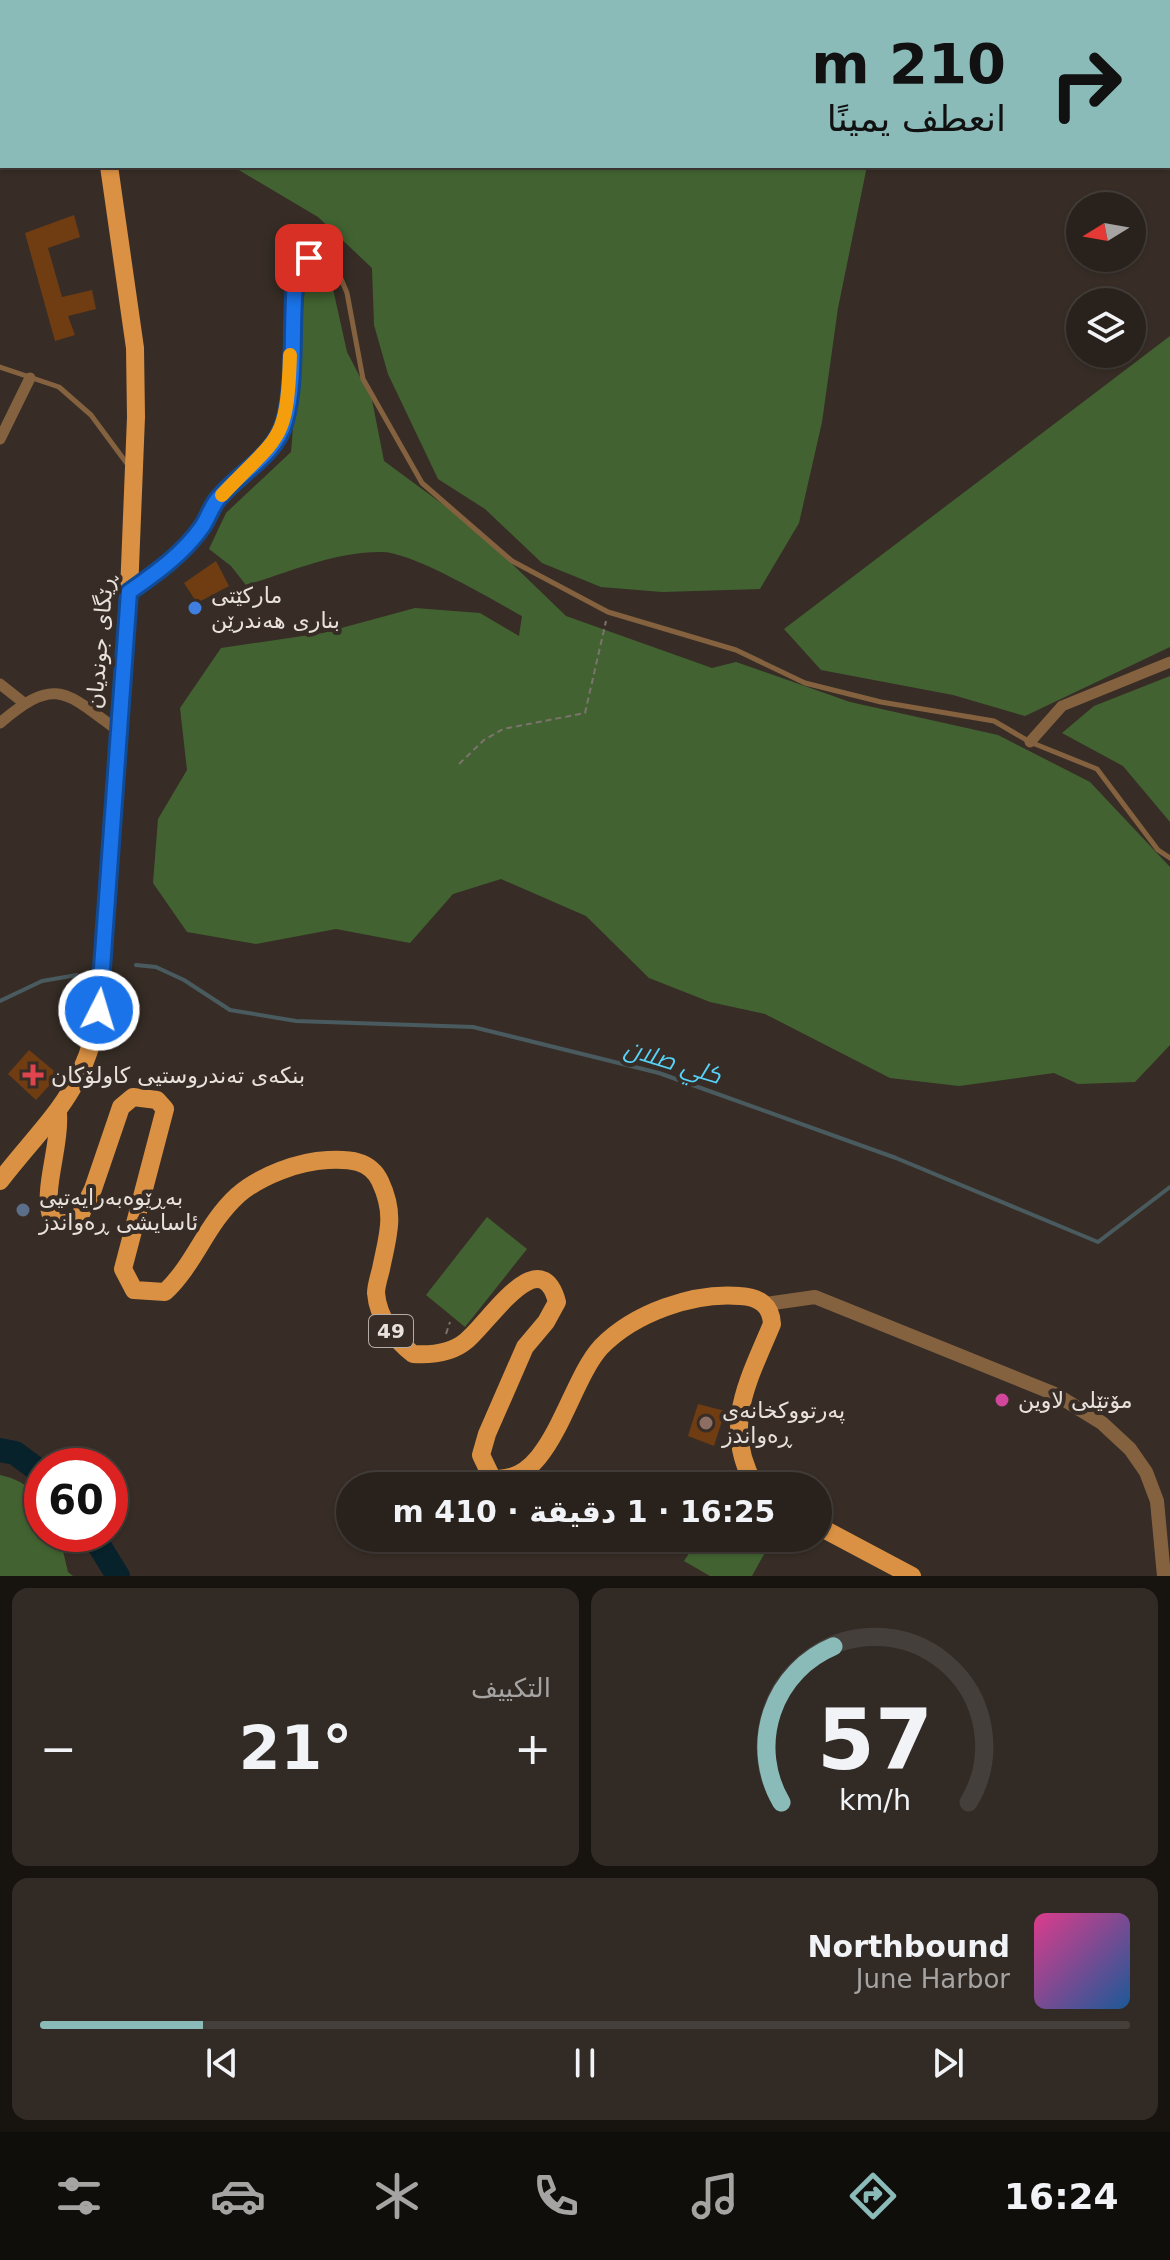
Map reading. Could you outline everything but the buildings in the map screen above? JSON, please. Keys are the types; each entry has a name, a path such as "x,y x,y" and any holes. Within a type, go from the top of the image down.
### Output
{"main road":[{"name":"ڕێگای جوندیان","path":"0,1181 58,1114 84,1068 99,1010 129,592 135,348 109,168"},
{"name":"49","path":"58,1114 60,1141 47,1209 54,1224 63,1225 77,1222 86,1206 121,1107 133,1097 157,1100 165,1109 123,1269 134,1290 165,1292 177,1281 205,1231 237,1196 261,1178 321,1160 340,1159 358,1161 375,1171 385,1191 392,1216 376,1292 385,1321 399,1343 413,1354 439,1353 464,1343 522,1284 535,1278 546,1280 553,1288 557,1302 546,1322 525,1347 500,1400 481,1455 492,1478 506,1480 523,1474 537,1460 587,1364 629,1324 650,1313 730,1295 748,1296 766,1304"},
{"path":"749,1472 737,1443 740,1410 772,1324 771,1310 766,1304"},
{"path":"832,1533 912,1576"}],"street":[{"path":"0,439 30,378"},
{"path":"1030,742 1062,706 1170,662"},
{"path":"0,684 24,703"},
{"path":"0,723 24,703 49,693 69,694 117,730"},
{"path":"766,1304 815,1297 1055,1394 1102,1423 1130,1449 1146,1472 1157,1501 1164,1576"}],"lane":[{"path":"129,592 164,568 201,528 216,501 274,444 285,420 296,273 301,262 320,257 328,259 342,278 363,379 372,400 422,483 512,561 608,612 736,650 805,683 881,702 994,721 1030,742 1097,769 1158,850 1170,858"},
{"path":"0,367 59,387 91,415 133,473"}],"path":[{"path":"459,764 484,740 503,729 585,713 608,612"}],"green space":[{"path":"235,168 867,168 838,308 822,422 799,523 760,589 662,592 601,587 542,563 485,509 438,479 388,374 374,325 372,268 318,217"},
{"path":"324,270 333,289 347,352 372,400 384,461 475,528 566,616 712,668 736,662 850,702 998,735 1090,782 1170,867 1170,1045 1135,1082 1078,1084 1054,1073 959,1086 890,1078 765,1014 710,1002 649,978 586,916 501,879 453,894 410,943 336,929 256,944 187,932 153,883 158,819 187,770 180,708 221,648 323,633 415,608 480,613 519,636 522,616 453,578 397,554 348,555 246,585 231,566 209,549 226,513 291,452 306,273"},
{"path":"1170,336 1170,647 1025,716 953,695 821,670 784,629 1128,368 1146,368 1146,354"},
{"path":"1170,676 1170,822 1123,766 1062,733 1094,706"},
{"path":"487,1217 527,1249 465,1327 426,1295"},
{"path":"0,1475 24,1485 24,1552 63,1552 68,1572 73,1576 0,1576"},
{"path":"690,1552 765,1552 752,1576 710,1576 684,1561"}],"waterway":[{"name":"كلي صلان","path":"136,965 156,967 184,980 230,1010 296,1021 473,1027 659,1073 896,1158 1098,1242 1170,1187"},
{"name":"كلي صلان","path":"0,1001 42,981 77,975"},
{"path":"0,1450 15,1453 24,1460"},
{"path":"103,1552 118,1576"}],"slow traffic":[{"path":"222,495 259,461 281,432 289,390 290,355"}],"place":[{"name":"مارکێتی بناری هەندرێن","path":"195,608"},
{"name":"بنکەی تەندروستیی کاولۆکان","path":"33,1075"},
{"name":"بەڕێوەبەرایەتیی ئاسایشی ڕەواندز","path":"23,1210"},
{"name":"مۆتێلی لاوین","path":"1002,1400"},
{"name":"پەرتووکخانەی ڕەواندز","path":"706,1423"}],"route":[{"path":"99,1010 129,592 164,568 181,551 201,528 216,501 259,461 281,432 289,390 296,273 301,262 309,258"}]}
